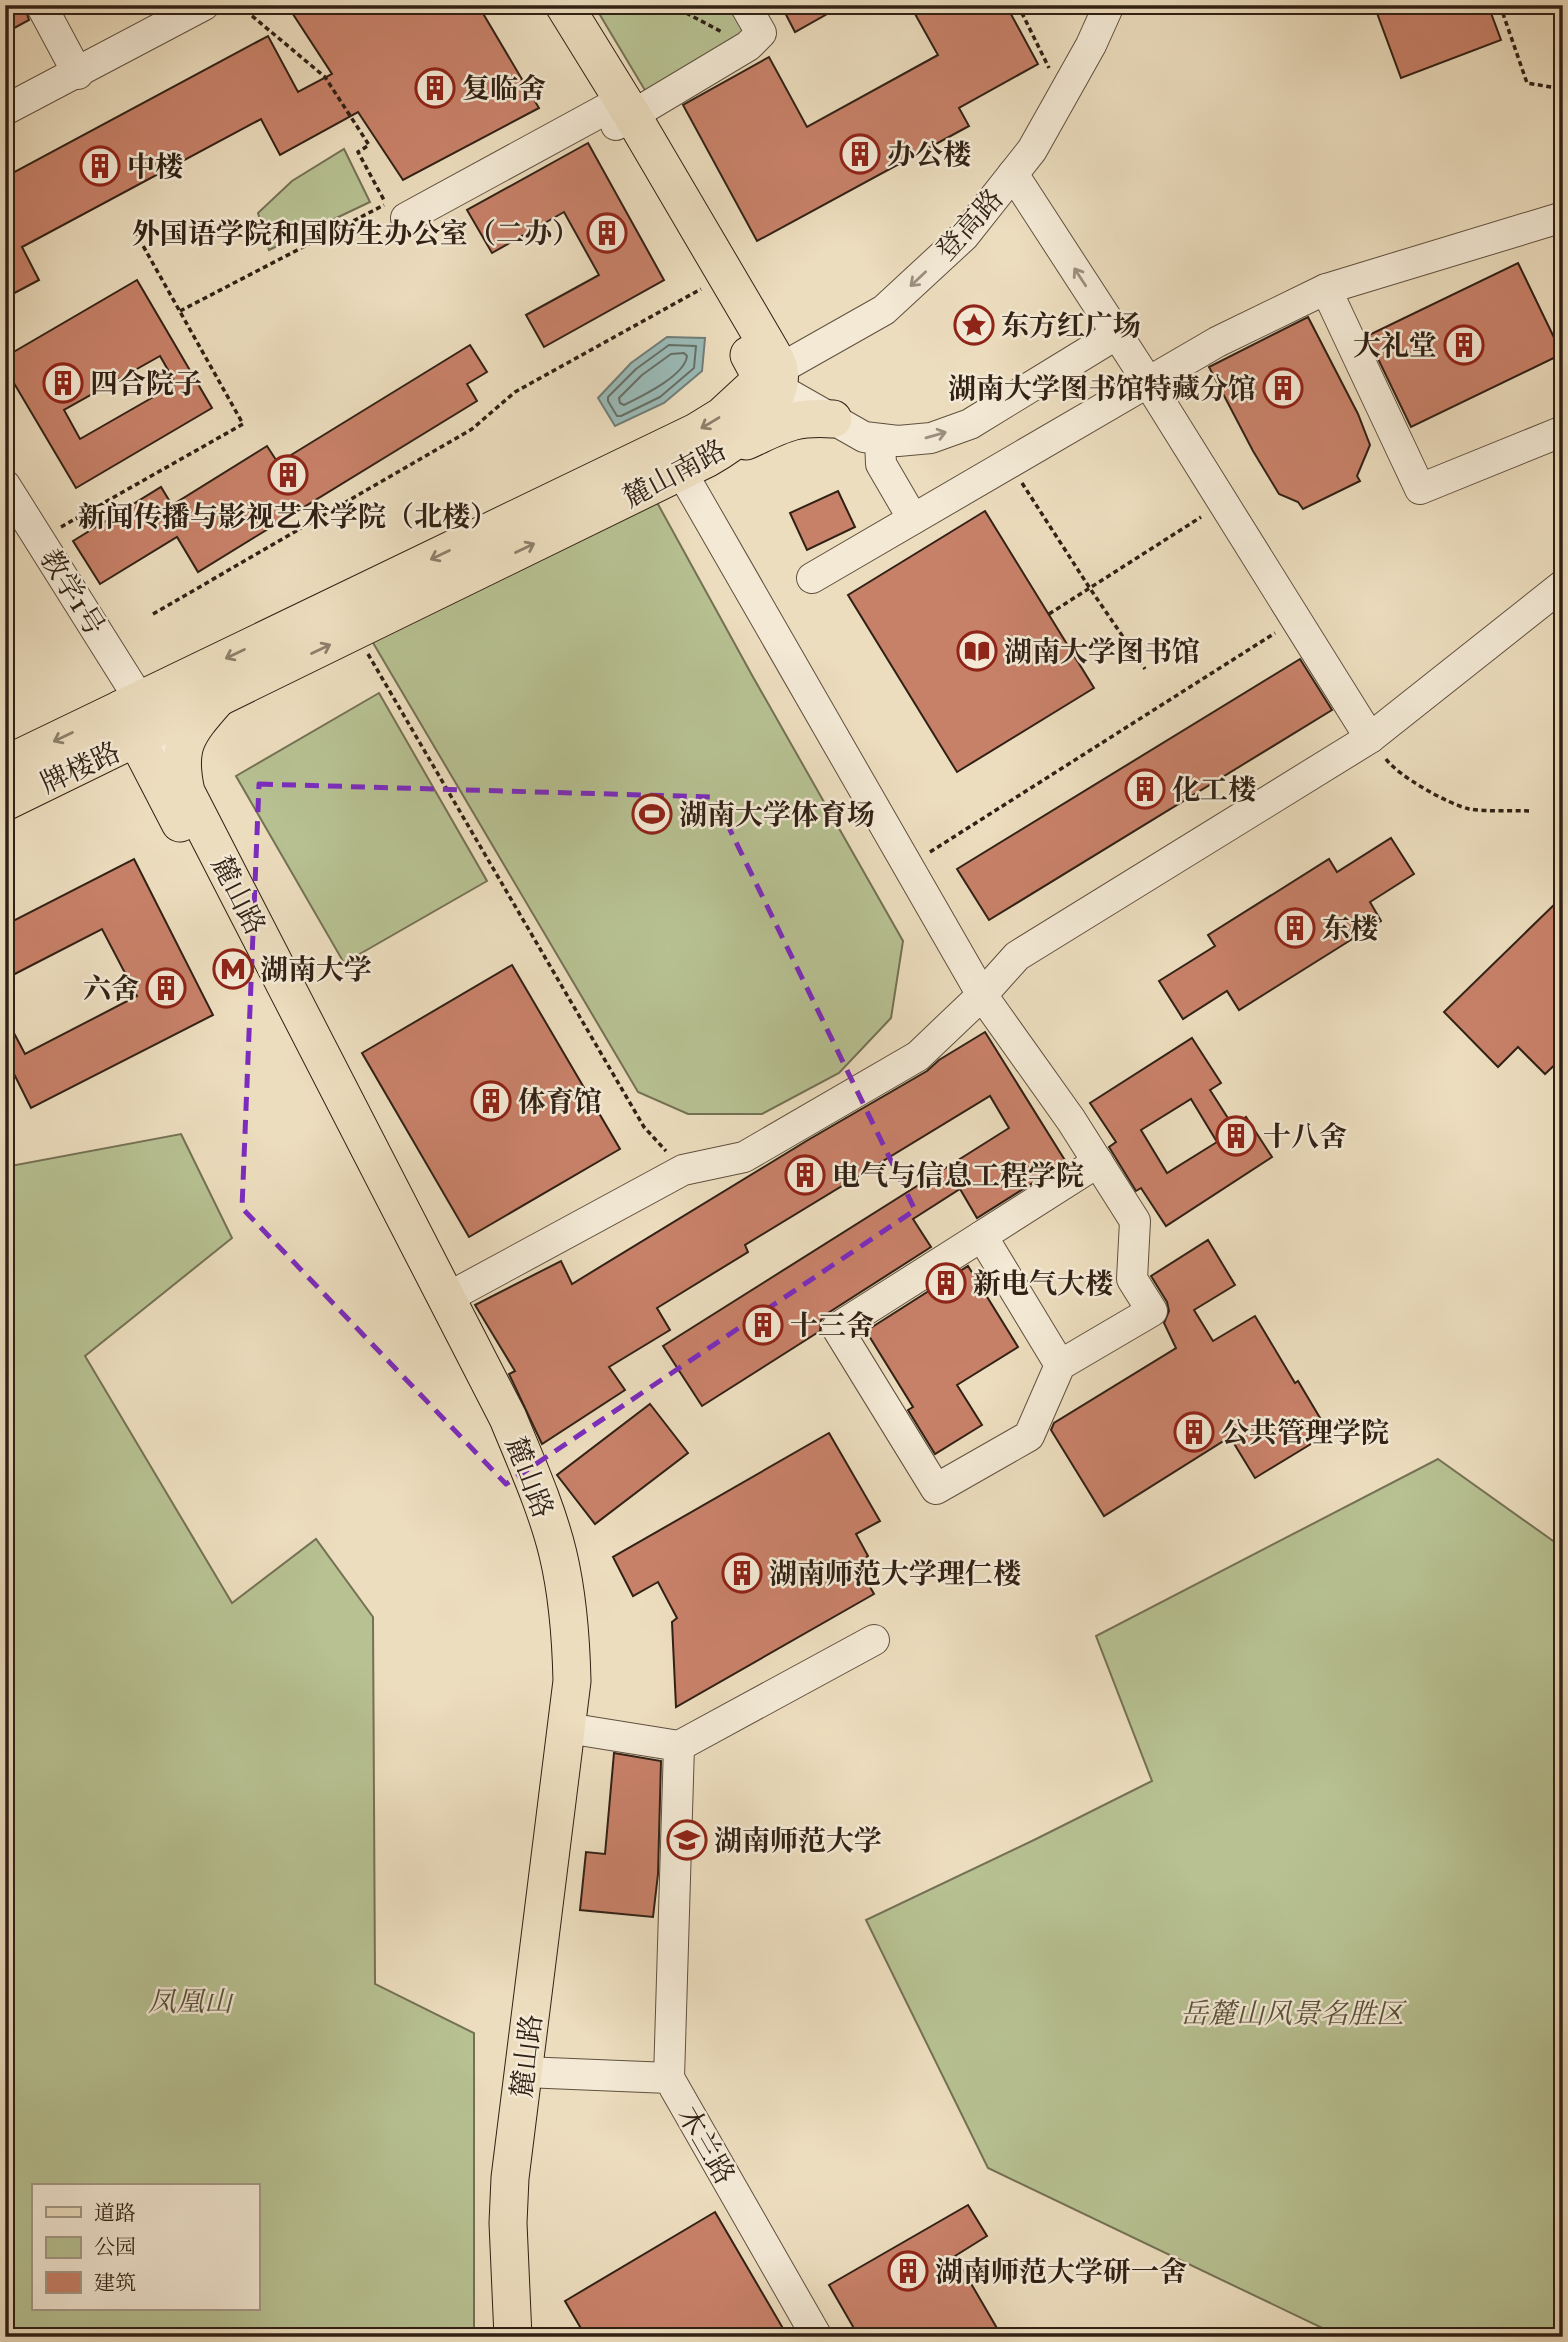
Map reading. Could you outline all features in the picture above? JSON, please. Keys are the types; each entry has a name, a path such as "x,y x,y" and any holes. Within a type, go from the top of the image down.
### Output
{"main road":[{"path":"542,5 757,327 773,378"},
{"path":"564,5 618,116 709,284 773,378"},
{"name":"麓山南路","path":"138,720 215,700 694,465 729,446 765,412 773,378"},
{"name":"麓山南路","path":"138,720 696,432 773,378"},
{"path":"694,465 788,422 802,418 833,419"},
{"path":"81,766 100,763 132,768 177,796 182,750 198,721 215,700"},
{"name":"牌楼路","path":"5,765 138,720"},
{"name":"牌楼路","path":"5,802 81,766 138,720"},
{"name":"麓山路","path":"138,720 491,1428 528,1524 544,1580 553,1654 553,1691 495,2144 492,2199 492,2337"},
{"name":"麓山路","path":"177,796 447,1298 508,1418 558,1551 571,1636 572,1681 510,2178 508,2208 513,2337"}],"street":[{"path":"41,5 78,74"},
{"path":"396,211 618,116 748,46 761,33 745,5"},
{"name":"登高路","path":"773,378 884,310 964,236 1032,150 1091,45 1109,5"},
{"path":"5,110 203,6"},
{"path":"1013,174 1118,334 1370,738"},
{"path":"812,578 1217,342 1326,289 1563,217"},
{"path":"1326,289 1420,489 1563,432"},
{"path":"773,378 864,437 898,441 931,438 970,424 1118,334"},
{"path":"880,439 881,464 913,519"},
{"path":"694,465 908,866 982,995 1098,1162 1135,1221 1132,1279 1152,1311 1060,1365 1030,1436 936,1489 837,1328 1098,1162"},
{"name":"教学1号","path":"5,485 39,539 138,720"},
{"path":"447,1298 683,1170 744,1157 918,1056 982,995 1017,956 1370,738 1563,585"},
{"path":"982,1236 1060,1365"},
{"path":"567,1728 679,1746 874,1640"},
{"path":"668,2078 679,1746"},
{"name":"木兰路","path":"524,2072 668,2078 817,2337"}],"path":[{"path":"239,5 326,77 369,145 358,152 396,211"},
{"path":"640,5 641,11 653,5"},
{"path":"671,5 748,46"},
{"path":"684,5 685,13"},
{"path":"1018,5 1063,95"},
{"path":"1500,5 1527,83 1563,89"},
{"path":"39,539 243,424 137,234"},
{"path":"153,614 472,429 515,392 709,284"},
{"path":"1009,464 1145,669"},
{"path":"1049,614 1224,503"},
{"path":"908,866 1297,619"},
{"path":"367,652 643,1127 683,1170"},
{"path":"1370,738 1391,767 1415,784 1468,808 1530,811"}],"highlighted area":[{"path":"259,784 714,797 915,1210 506,1484 242,1208"}],"green space":[{"path":"594,5 737,5 755,35 649,97"},
{"path":"344,149 370,202 269,250 258,213 292,181"},
{"name":"湖南大学体育场","path":"654,497 903,941 891,1018 839,1073 762,1114 688,1114 638,1092 369,636"},
{"path":"379,693 487,881 344,963 236,776"},
{"name":"凤凰山","path":"181,1134 232,1238 85,1356 232,1603 316,1539 373,1617 375,1984 474,2033 474,2337 5,2337 5,1167"},
{"name":"岳麓山风景名胜区","path":"1438,1459 1563,1548 1563,2337 1341,2337 988,2168 866,1920 1152,1781 1096,1636"}],"water":[{"path":"667,337 705,338 702,371 664,403 615,426 598,398 631,363"}],"building":[{"path":"5,5 24,5 29,20 5,33"},
{"path":"287,5 478,5 539,108 403,180 358,112 280,155 261,119 22,247 39,280 5,298 5,177 268,36 298,92 332,74"},
{"path":"781,5 843,5 795,32"},
{"name":"办公楼","path":"910,5 1006,5 1038,64 959,108 969,126 757,241 683,105 769,57 807,127 938,55"},
{"path":"1374,5 1488,5 1501,40 1401,78"},
{"name":"外国语学院和国防生办公室（二办）","path":"588,143 664,280 544,347 526,315 599,275 564,212 492,253 467,210"},
{"name":"大礼堂","path":"1518,263 1562,354 1411,427 1367,336"},
{"name":"四合院子","path":"137,280 212,408 76,488 5,368 5,357","holes":["160,356 176,384 80,439 64,410"]},
{"name":"湖南大学图书馆特藏分馆","path":"1308,317 1358,414 1370,445 1357,476 1360,481 1303,509 1298,502 1279,494 1209,367"},
{"name":"新闻传播与影视艺术学院（北楼）","path":"470,345 487,372 467,384 477,401 198,572 177,537 100,584 73,541 161,487 172,505 267,446 278,463"},
{"path":"838,491 855,527 807,550 790,513"},
{"name":"湖南大学图书馆","path":"985,511 1094,688 957,772 848,595"},
{"name":"化工楼","path":"1300,659 1332,710 989,920 957,869"},
{"name":"东楼","path":"1391,838 1414,874 1370,902 1381,921 1239,1010 1227,991 1183,1019 1159,981 1215,946 1208,935 1329,859 1337,872"},
{"name":"六舍","path":"134,859 213,1015 31,1108 5,1056 5,1016 25,1054 137,996 102,929 5,979 5,925"},
{"path":"1563,896 1563,1057 1545,1074 1518,1047 1498,1067 1444,1012"},
{"name":"体育馆","path":"512,965 620,1149 469,1237 362,1053"},
{"path":"985,1032 1066,1162 977,1218 960,1189 913,1219 931,1247 828,1313 821,1320 820,1331 702,1406 663,1346 1009,1128 990,1096 745,1245 748,1252 657,1308 670,1330 609,1367 625,1390 542,1444 509,1374 515,1371 475,1305 561,1261 572,1284 927,1071 939,1060"},
{"name":"十八舍","path":"1192,1038 1221,1083 1210,1090 1233,1126 1246,1117 1272,1157 1166,1226 1141,1188 1136,1191 1109,1147 1116,1142 1090,1103","holes":["1191,1099 1217,1142 1167,1173 1141,1130"]},
{"path":"1208,1240 1235,1285 1194,1310 1213,1341 1255,1316 1329,1433 1255,1478 1230,1437 1104,1516 1051,1430 1054,1423 1176,1348 1164,1323 1169,1311 1167,1302 1151,1276"},
{"path":"968,1266 1018,1347 957,1385 982,1425 935,1454 908,1410 913,1407 866,1331"},
{"path":"650,1404 688,1453 595,1524 557,1475"},
{"name":"湖南师范大学理仁楼","path":"829,1433 880,1521 856,1534 868,1556 857,1564 874,1594 676,1707 672,1622 677,1618 658,1582 633,1596 613,1557"},
{"path":"614,1753 661,1761 658,1874 653,1917 580,1910 586,1852 605,1854"},
{"name":"湖南师范大学研一舍","path":"968,2205 987,2236 955,2256 998,2330 986,2337 859,2337 829,2285"},
{"path":"715,2212 788,2337 586,2337 565,2301"}],"place":[{"name":"复临舍","path":"435,88"},
{"name":"办公楼","path":"860,154"},
{"name":"中楼","path":"100,166"},
{"name":"外国语学院和国防生办公室（二办）","path":"607,233"},
{"name":"东方红广场","path":"974,325"},
{"name":"大礼堂","path":"1464,345"},
{"name":"四合院子","path":"63,383"},
{"name":"湖南大学图书馆特藏分馆","path":"1283,388"},
{"name":"新闻传播与影视艺术学院（北楼）","path":"288,475"},
{"name":"湖南大学图书馆","path":"977,651"},
{"name":"化工楼","path":"1145,789"},
{"name":"湖南大学体育场","path":"652,814"},
{"name":"东楼","path":"1295,928"},
{"name":"湖南大学","path":"233,969"},
{"name":"六舍","path":"166,988"},
{"name":"体育馆","path":"491,1101"},
{"name":"十八舍","path":"1236,1136"},
{"name":"电气与信息工程学院","path":"805,1175"},
{"name":"新电气大楼","path":"946,1283"},
{"name":"十三舍","path":"763,1325"},
{"name":"公共管理学院","path":"1194,1432"},
{"name":"湖南师范大学理仁楼","path":"742,1573"},
{"name":"湖南师范大学","path":"687,1840"},
{"name":"湖南师范大学研一舍","path":"908,2271"}]}
